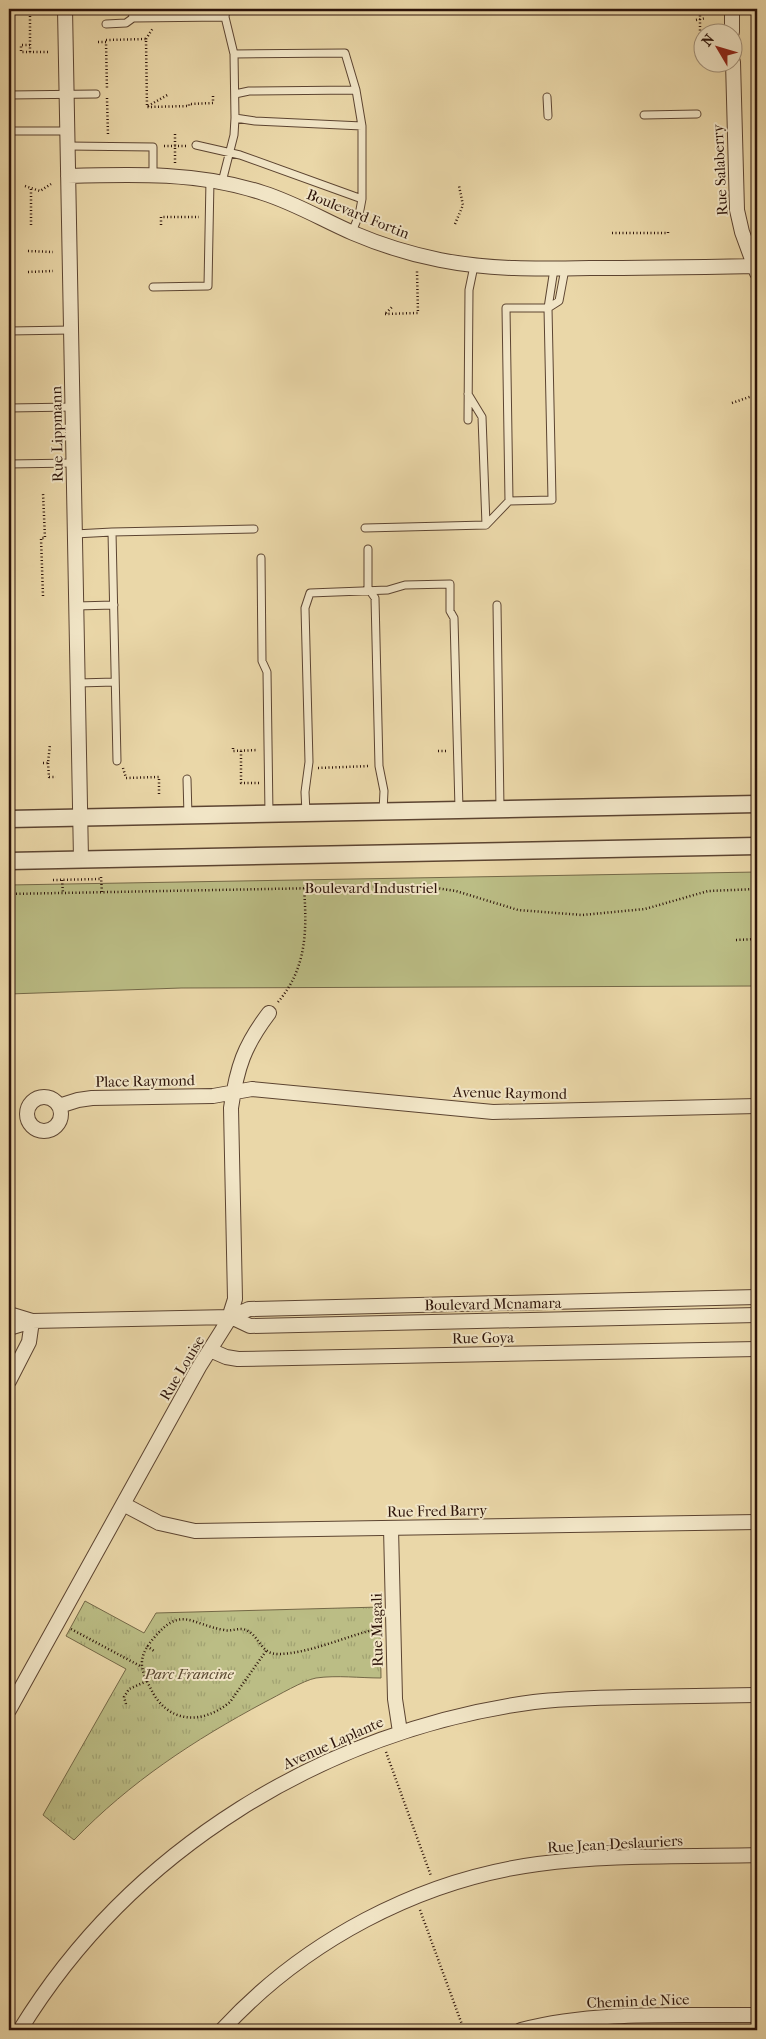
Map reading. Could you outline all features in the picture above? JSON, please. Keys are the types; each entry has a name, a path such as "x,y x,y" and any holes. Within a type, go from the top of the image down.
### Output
{"street":[{"name":"Rue Lippmann","path":"65,9 81,859"},
{"path":"732,9 732,22"},
{"name":"Rue Salaberry","path":"733,72 736,210 756,268"},
{"name":"Boulevard Fortin","path":"68,176 153,175 216,181 276,198 383,244 420,256 474,266 506,269 756,268"},
{"path":"9,819 757,804"},
{"path":"9,860 757,846"},
{"name":"Rue Louise","path":"9,1710 230,1316 235,1298 231,1112 233,1092 244,1053 252,1036 270,1013"},
{"name":"Avenue Raymond","path":"233,1092 252,1089 493,1112 757,1106"},
{"name":"Place Raymond","path":"59,1106 92,1098 213,1096 233,1092"},
{"name":"Boulevard Mcnamara","path":"9,1328 32,1321 230,1316 249,1309 757,1297"},
{"name":"Boulevard Mcnamara","path":"9,1314 32,1321"},
{"name":"Boulevard Mcnamara","path":"230,1316 250,1326 757,1315"},
{"path":"9,1381 29,1342 32,1321"},
{"name":"Rue Goya","path":"210,1350 226,1357 238,1359 757,1349"},
{"name":"Rue Fred Barry","path":"123,1504 159,1523 196,1531 757,1522"},
{"name":"Rue Magali","path":"391,1528 395,1699 400,1732"},
{"name":"Avenue Laplante","path":"20,2030 47,1989 81,1947 138,1889 188,1845 230,1815 289,1780 338,1756 400,1732 486,1711 552,1700 757,1695"},
{"name":"Rue Jean-Deslauriers","path":"222,2030 276,1979 335,1938 398,1904 448,1885 500,1871 562,1861 606,1858 757,1855"},
{"name":"Chemin de Nice","path":"521,2030 564,2021 600,2017 757,2014"}],"lane":[{"path":"132,9 133,18"},
{"path":"153,288 208,286 208,217 216,181 229,152 234,135 234,54 226,9"},
{"path":"106,24 126,22 133,18 226,17"},
{"path":"234,54 346,53 356,90 362,126 362,199 359,215 352,232"},
{"path":"235,94 249,91 356,90"},
{"path":"9,95 96,94"},
{"path":"547,97 548,116"},
{"path":"644,115 697,114"},
{"path":"235,118 362,126"},
{"path":"9,131 68,131"},
{"path":"193,145 229,152 362,199"},
{"path":"68,146 153,147 153,175"},
{"path":"468,420 470,290 474,266"},
{"path":"365,528 486,526 509,501 506,308 548,308 559,301 559,269"},
{"path":"509,501 552,500 548,308"},
{"path":"9,331 71,330"},
{"path":"468,394 482,417 486,526"},
{"path":"9,408 72,407"},
{"path":"9,464 74,463"},
{"path":"75,534 254,529"},
{"path":"112,532 117,761"},
{"path":"368,549 368,588 374,598 379,766 384,791 383,812"},
{"path":"261,558 262,661 267,672 269,814"},
{"path":"306,813 305,792 309,762 305,608 310,593 388,590 405,585 450,584 450,611 454,618 459,810"},
{"path":"76,606 114,605"},
{"path":"497,605 500,809"},
{"path":"78,683 115,682"},
{"path":"188,779 188,816"}],"path":[{"path":"30,9 30,52"},
{"path":"700,9 700,20"},
{"path":"696,20 706,18"},
{"path":"106,40 146,39 147,107"},
{"path":"98,42 106,42 107,133"},
{"path":"30,45 21,45 21,52 49,52"},
{"path":"147,107 169,94"},
{"path":"147,107 189,106 189,104 213,103 213,94"},
{"path":"175,132 175,163"},
{"path":"164,146 193,145"},
{"path":"24,186 40,191 51,184"},
{"path":"455,224 463,205 460,186"},
{"path":"31,189 31,225"},
{"path":"161,225 161,217 208,217"},
{"path":"612,233 668,232 668,230"},
{"path":"28,251 53,252"},
{"path":"28,272 53,271"},
{"path":"393,306 385,314 418,313 417,271"},
{"path":"732,404 755,395 757,396"},
{"path":"43,493 45,538 40,538 43,596"},
{"path":"50,744 48,777 56,777"},
{"path":"233,748 233,751 258,750"},
{"path":"241,751 241,783 268,783"},
{"path":"43,763 48,763"},
{"path":"317,768 344,765 372,766"},
{"path":"122,768 126,778 159,777 160,795"},
{"path":"12,798 13,778"},
{"path":"53,880 102,878 102,893"},
{"path":"62,879 62,893"},
{"name":"Boulevard Industriel","path":"9,894 423,886 456,891 518,910 582,915 645,909 708,891 757,889"},
{"path":"286,992 294,975 304,942 306,916 304,888"},
{"path":"736,940 757,940"},
{"path":"266,1651 230,1702 218,1710 194,1718 180,1717 164,1708 158,1702 142,1667 142,1659 147,1646 167,1625 181,1619 226,1631 243,1629 248,1631 266,1651 272,1654 292,1653 382,1628"},
{"path":"68,1628 142,1667"},
{"path":"147,1646 154,1651"},
{"path":"126,1704 126,1695 131,1688 147,1681"},
{"path":"386,1750 432,1879"},
{"path":"420,1908 464,2030"}],"green space":[{"path":"757,872 757,986 181,988 9,994 9,885"},
{"name":"Parc Francine","path":"85,1601 144,1633 156,1613 380,1607 381,1678 316,1678 283,1692 188,1747 117,1799 74,1840 43,1815 126,1669 66,1636"}]}
